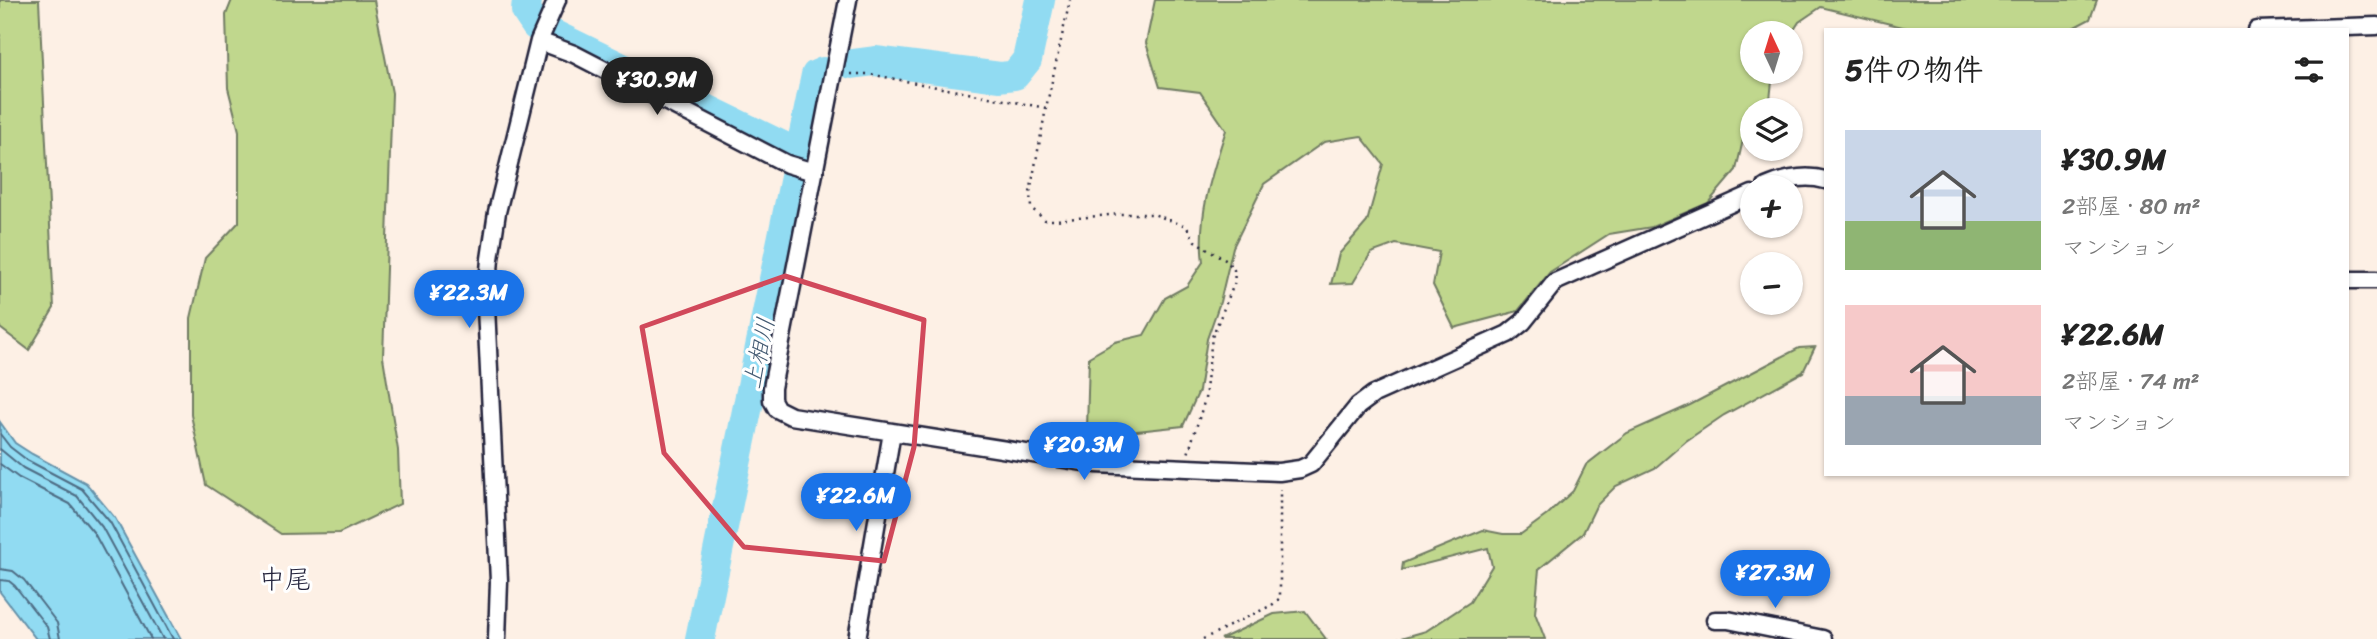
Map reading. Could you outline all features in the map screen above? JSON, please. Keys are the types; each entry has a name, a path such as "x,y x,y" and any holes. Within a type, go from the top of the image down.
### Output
{"street":[{"path":"497,639 499,581 486,307 490,259 497,212 542,34 557,0"},
{"path":"848,0 834,75 810,171 772,388 772,400 776,409 791,416 1071,461 1279,472 1300,469 1311,464 1324,451 1358,406 1374,394 1508,334 1523,322 1555,282 1740,199"},
{"path":"2317,28 2377,26"},
{"path":"542,34 574,54 787,164 810,171"},
{"path":"1803,177 1824,180"},
{"path":"2349,280 2377,280"},
{"path":"856,639 892,432"},
{"path":"1715,620 1728,620 1824,639"}],"path":[{"path":"1070,0 1030,193 1031,208 1045,220 1153,214 1186,226 1195,242 1227,261 1234,270 1235,282 1212,337 1205,399 1185,468"},
{"path":"834,75 869,74 1046,108"},
{"path":"1203,639 1272,605 1280,598 1279,472"}],"highlighted area":[{"path":"785,276 924,320 914,447 884,561 744,547 664,453 642,327"}],"green space":[{"path":"0,0 39,0 54,308 29,350 0,328"},
{"path":"232,0 374,0 392,93 383,357 398,450 400,504 339,533 281,534 206,485 191,415 191,318 205,258 239,222 239,131 228,88 226,15"},
{"path":"1155,0 2097,0 2090,19 2073,28 1907,28 1821,7 1800,21 1740,21 1740,84 1772,84 1770,98 1740,98 1740,153 1736,170 1708,203 1652,227 1609,234 1550,272 1518,311 1454,328 1433,285 1439,252 1396,244 1371,253 1353,283 1331,284 1339,254 1367,222 1383,164 1361,136 1324,142 1264,184 1233,247 1220,302 1207,339 1199,391 1183,426 1137,431 1108,441 1087,429 1089,357 1115,342 1144,335 1165,298 1187,286 1203,262 1204,212 1226,130 1200,92 1160,87 1146,43"},
{"path":"1815,347 1803,372 1724,415 1686,441 1655,468 1616,486 1596,506 1583,533 1539,569 1535,613 1545,639 1398,639 1426,631 1470,602 1492,566 1488,548 1402,570 1403,563 1483,530 1521,534 1573,491 1586,465 1627,433 1690,405 1799,348"},
{"path":"1305,611 1326,639 1221,639 1274,614"}],"water":[{"path":"0,422 15,443 86,483 115,518 181,639 36,639 0,592"}],"waterway":[{"path":"527,0 526,11 536,26 799,154"},
{"name":"上相川","path":"852,64 875,61 1000,77 1015,75 1027,60 1040,0"},
{"name":"上相川","path":"700,639 816,75 823,72"}],"district":[{"name":"中尾","path":"285,579"}]}
